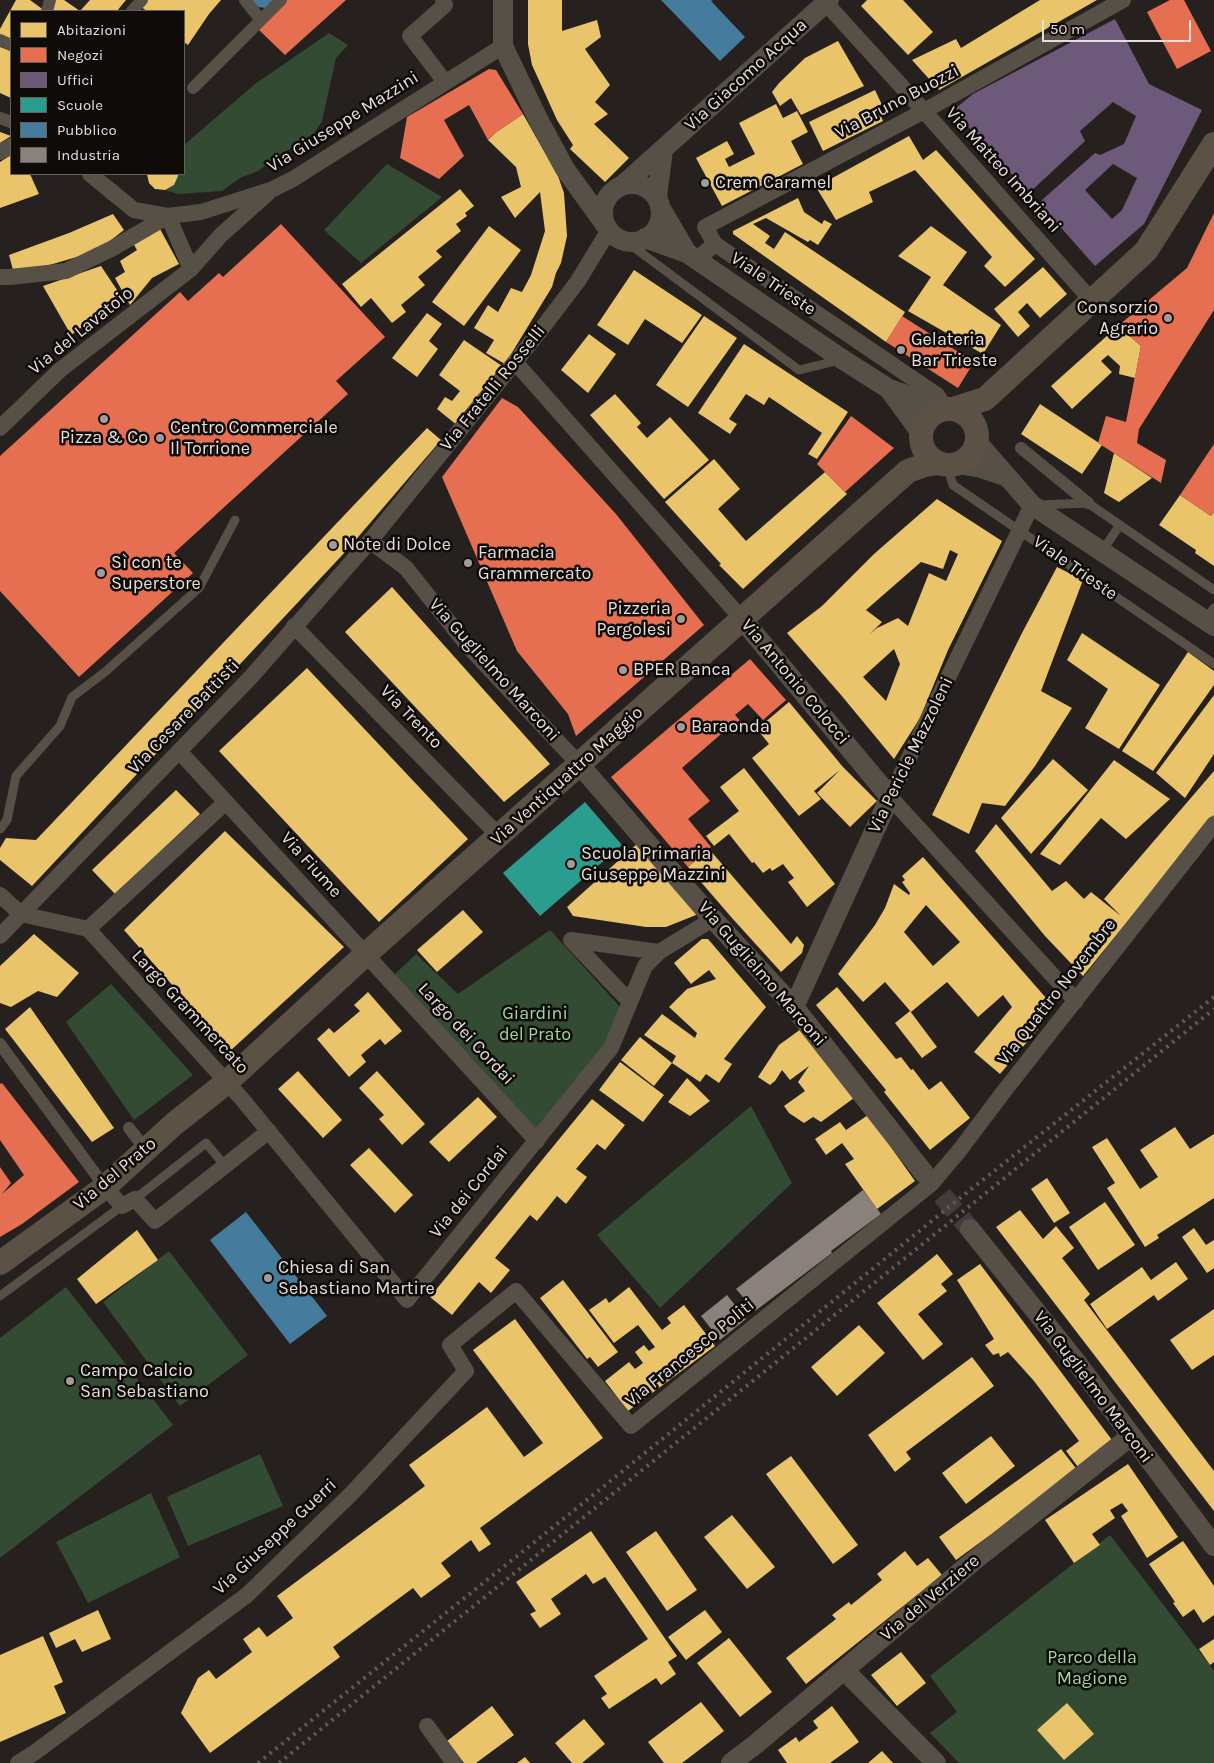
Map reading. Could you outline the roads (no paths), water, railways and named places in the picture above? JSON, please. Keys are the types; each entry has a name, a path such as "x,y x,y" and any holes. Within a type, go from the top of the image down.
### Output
{"main road":[{"path":"921,439 926,420 945,410 985,399 1146,251 1213,143"},
{"path":"948,464 970,456 985,399"},
{"name":"Viale Trieste","path":"945,410 967,415 976,434"},
{"name":"Viale Trieste","path":"921,439 928,456 948,464"},
{"name":"Via Ventiquattro Maggio","path":"908,471 921,439"},
{"name":"Via Ventiquattro Maggio","path":"227,1082 366,954 908,471 925,465 948,464"},
{"name":"Via del Prato","path":"0,1263 105,1187 227,1082"}],"street":[{"path":"133,10 142,0"},
{"path":"245,0 260,19"},
{"path":"193,88 281,0"},
{"path":"442,0 445,5 410,36 445,82"},
{"path":"502,0 503,46 538,119 565,169 616,235"},
{"name":"Via Bruno Buozzi","path":"715,244 705,227 924,111 1123,0"},
{"name":"Via Matteo Imbriani","path":"826,1 1092,301"},
{"name":"Via Giacomo Acqua","path":"618,188 664,150 826,1"},
{"name":"Via Giuseppe Mazzini","path":"91,175 134,210 168,216 201,212 273,189 293,179 503,46"},
{"path":"618,188 607,197 603,213 604,222 616,235 631,242 645,238 653,232 661,216 659,202 664,150"},
{"path":"565,169 584,184 618,188 633,184 642,185 650,190 659,202"},
{"name":"Via del Lavatoio","path":"0,428 60,370 191,268 221,235 273,189"},
{"name":"Viale Trieste","path":"659,202 692,256"},
{"path":"0,277 66,270 113,248 168,216 191,268"},
{"name":"Via Fratelli Rosselli","path":"370,541 616,235"},
{"name":"Viale Trieste","path":"645,238 692,256 889,389 945,410"},
{"name":"Viale Trieste","path":"692,256 715,244 936,394 945,410"},
{"name":"Via Antonio Colocci","path":"515,362 742,619 890,797 1076,1001"},
{"name":"Viale Trieste","path":"889,389 921,439"},
{"name":"Viale Trieste","path":"976,434 1007,477 1032,505 1102,551 1211,618"},
{"path":"1021,448 1088,503"},
{"name":"Viale Trieste","path":"948,464 981,468 1007,477"},
{"name":"Via Pericle Mazzoleni","path":"794,1007 890,797 1032,505"},
{"name":"Via Cesare Battisti","path":"0,936 251,677 370,541"},
{"name":"Via Guglielmo Marconi","path":"370,541 406,568 468,646 579,764 713,919 794,1007 927,1178"},
{"name":"Via Trento","path":"294,626 499,836"},
{"name":"Via Fiume","path":"179,751 366,954"},
{"path":"0,895 21,914 88,929 226,802"},
{"name":"Via Quattro Novembre","path":"927,1178 959,1151 1004,1090 1214,824"},
{"name":"Via dei Cordai","path":"269,1131 407,1300 611,1048 645,966 659,952 713,919"},
{"name":"Largo Grammercato","path":"88,929 269,1131"},
{"path":"630,1002 571,940 659,952"},
{"name":"Largo dei Cordai","path":"366,954 537,1141"},
{"path":"0,1044 105,1187 155,1220 269,1131"},
{"path":"129,1128 146,1150"},
{"name":"Via Francesco Politi","path":"450,1345 516,1291 631,1426 927,1178"},
{"name":"Via Guglielmo Marconi","path":"970,1229 1074,1359 1214,1546"},
{"name":"Via Giuseppe Guerri","path":"18,1763 34,1754 254,1588 352,1493 466,1371 450,1345"},
{"name":"Via del Verziere","path":"730,1763 756,1744 971,1563 1131,1436"},
{"path":"844,1670 936,1763"},
{"path":"427,1726 454,1763"}],"lane":[{"path":"616,235 799,370 842,359"},
{"name":"Viale Trieste","path":"948,464 953,485 1214,664"},
{"path":"1032,505 1088,503 1214,590"},
{"path":"0,829 7,820 16,776 60,726 72,697 105,672 199,588 235,520"},
{"name":"Viale Trieste","path":"1102,551 1120,525"},
{"path":"0,1296 206,1143 225,1166"}],"tunnel":[{"path":"923,1172 970,1229"}],"railway":[{"path":"258,1763 965,1194 1214,997"},
{"path":"279,1763 1214,1009"}],"place":[{"name":"Crem Caramel","path":"705,183"},
{"name":"Consorzio Agrario","path":"1168,318"},
{"name":"Gelateria Bar Trieste","path":"901,350"},
{"name":"Pizza & Co","path":"104,419"},
{"name":"Centro Commerciale Il Torrione","path":"160,438"},
{"name":"Note di Dolce","path":"333,545"},
{"name":"Farmacia Grammercato","path":"468,563"},
{"name":"Sì con te Superstore","path":"101,573"},
{"name":"Pizzeria Pergolesi","path":"681,619"},
{"name":"BPER Banca","path":"623,670"},
{"name":"Baraonda","path":"681,727"},
{"name":"Scuola Primaria Giuseppe Mazzini","path":"571,864"},
{"name":"Chiesa di San Sebastiano Martire","path":"268,1278"},
{"name":"Campo Calcio San Sebastiano","path":"70,1381"}],"park label":[{"name":"Giardini del Prato","path":"535,1024"},
{"name":"Parco della Magione","path":"1092,1668"}]}
